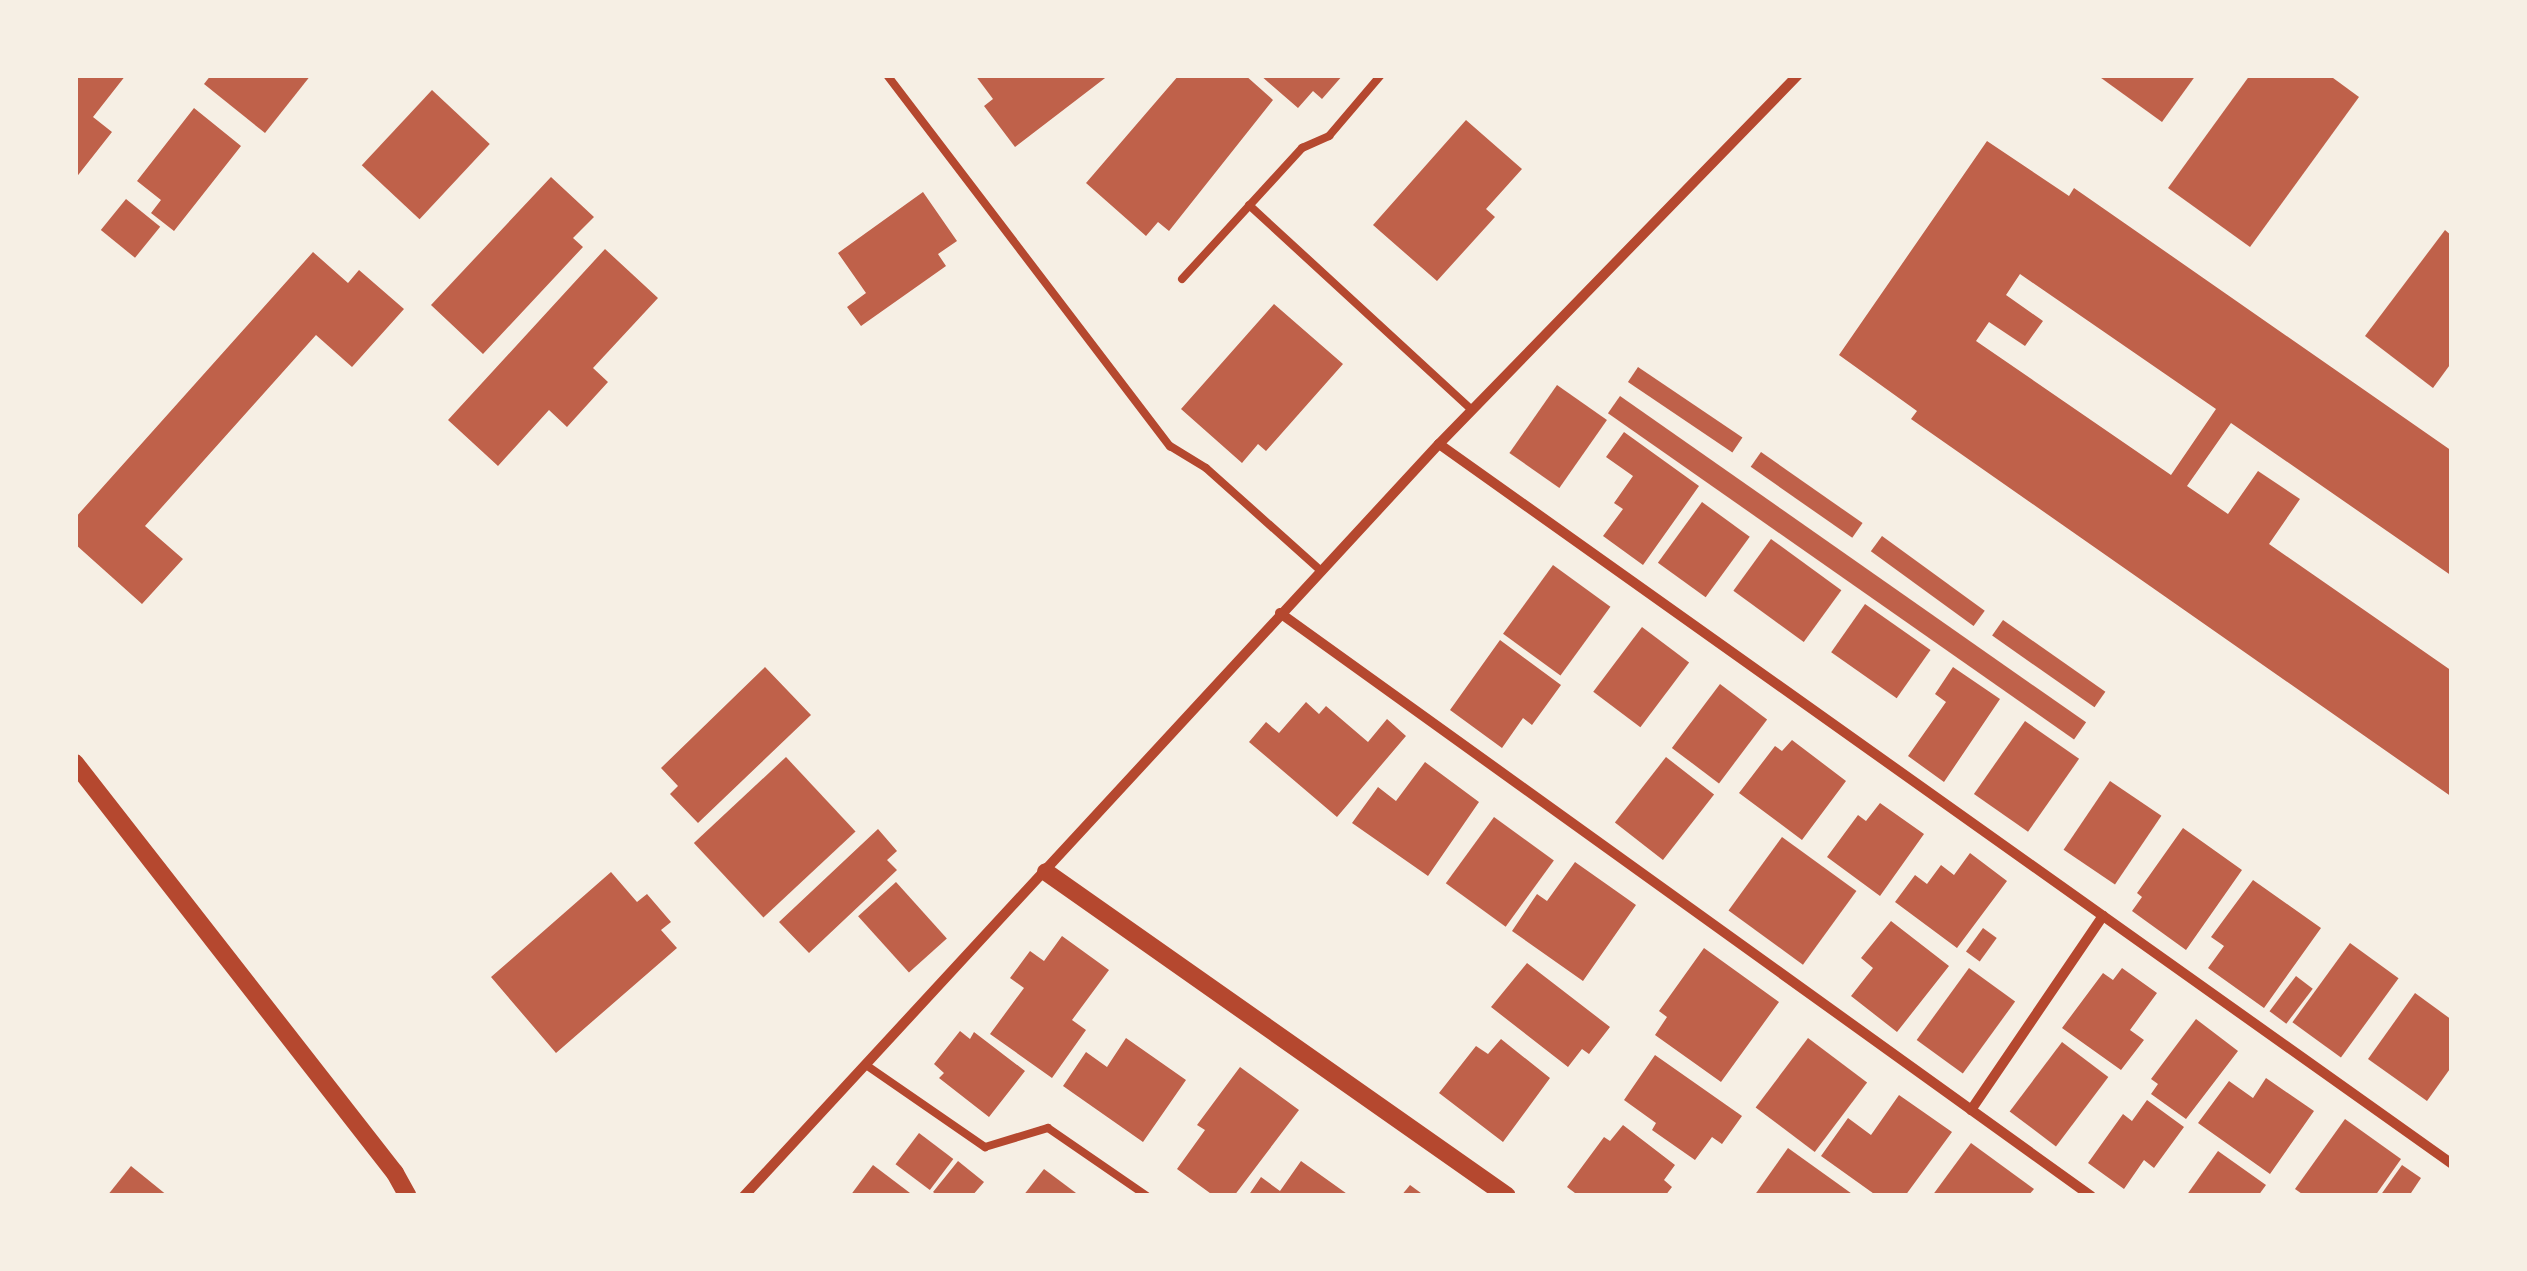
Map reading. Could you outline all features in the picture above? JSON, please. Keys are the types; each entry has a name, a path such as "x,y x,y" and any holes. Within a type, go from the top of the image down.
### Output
{"street":[{"path":"744,1196 1438,444 1798,75"},
{"path":"1438,444 2452,1164"},
{"path":"1280,613 2090,1196"},
{"path":"75,763 395,1173 408,1196"},
{"path":"1046,872 1507,1196"},
{"path":"1971,1110 2103,916"}],"lane":[{"path":"887,75 1170,446 1206,468 1320,570"},
{"path":"1182,279 1302,148 1329,136 1381,75"},
{"path":"1249,204 1472,410"},
{"path":"866,1065 984,1147 1048,1128 1146,1196"}],"building":[{"path":"75,75 126,75 93,117 112,132 75,179"},
{"path":"211,75 311,75 265,133 204,84"},
{"path":"975,75 1109,75 1015,147 984,106 993,99"},
{"path":"1179,75 1245,75 1273,100 1169,231 1158,222 1146,236 1086,183"},
{"path":"1260,75 1343,75 1322,99 1313,91 1298,108"},
{"path":"2097,75 2196,75 2162,122"},
{"path":"2250,75 2329,75 2359,97 2250,247 2168,188"},
{"path":"432,90 490,144 420,219 362,165"},
{"path":"194,108 241,146 174,231 151,213 161,200 137,181"},
{"path":"1466,120 1522,169 1486,209 1495,217 1437,281 1373,225"},
{"path":"1987,141 2069,196 2074,188 2452,451 2452,576 2231,423 2187,486 2228,514 2258,471 2300,499 2269,544 2452,671 2452,797 1911,419 1917,411 1839,355","holes":["2020,274 2216,409 2171,475 1976,341 1989,322 2025,346 2043,321 2006,295"]},
{"path":"551,177 594,217 573,238 583,247 483,354 431,305"},
{"path":"923,192 957,241 938,254 946,266 861,326 847,307 866,293 838,253"},
{"path":"126,199 160,227 135,258 101,230"},
{"path":"2445,230 2452,236 2452,362 2433,388 2365,336"},
{"path":"605,249 658,298 593,368 608,382 567,427 549,410 498,466 448,420"},
{"path":"313,252 348,283 359,270 404,309 352,367 316,335 145,526 183,559 142,604 75,544 75,518"},
{"path":"1274,304 1343,364 1266,451 1258,444 1242,463 1181,409"},
{"path":"1638,367 1742,437 1732,452 1628,382"},
{"path":"1557,385 1607,420 1559,488 1509,453"},
{"path":"1620,396 2086,722 2074,740 1608,413"},
{"path":"1624,432 1699,486 1643,565 1603,536 1623,509 1614,503 1633,476 1606,457"},
{"path":"1761,452 1863,523 1852,538 1751,467"},
{"path":"1702,502 1750,537 1706,597 1658,563"},
{"path":"1882,536 1985,611 1974,626 1871,551"},
{"path":"1771,539 1841,590 1804,642 1733,591"},
{"path":"1553,565 1610,607 1560,675 1503,634"},
{"path":"1865,604 1931,650 1897,698 1831,652"},
{"path":"2003,620 2105,692 2094,707 1992,636"},
{"path":"1642,627 1689,663 1640,727 1593,692"},
{"path":"1500,640 1561,685 1532,725 1523,718 1502,748 1450,710"},
{"path":"765,667 811,715 698,823 670,794 678,786 661,768"},
{"path":"1953,667 2000,699 1944,782 1908,756 1946,702 1935,694"},
{"path":"1720,684 1767,720 1719,783 1672,748"},
{"path":"1306,702 1319,714 1326,706 1368,742 1387,719 1406,736 1337,817 1249,742 1266,722 1279,733"},
{"path":"2025,721 2079,759 2028,832 1974,794"},
{"path":"1792,740 1846,781 1802,840 1739,793 1775,746 1782,751"},
{"path":"786,757 856,832 763,918 694,843"},
{"path":"1666,757 1714,795 1663,860 1615,822"},
{"path":"1425,762 1479,802 1428,876 1352,823 1378,787 1396,801"},
{"path":"2110,781 2161,816 2115,884 2064,850"},
{"path":"1880,803 1924,834 1880,896 1827,857 1858,815 1866,821"},
{"path":"1494,817 1554,860 1506,927 1446,883"},
{"path":"2183,828 2242,870 2186,950 2132,911 2142,897 2137,893"},
{"path":"878,829 897,851 887,860 897,870 809,953 779,922"},
{"path":"1782,837 1856,891 1803,965 1729,911"},
{"path":"1970,853 2007,881 1957,948 1895,902 1915,875 1927,884 1941,865 1954,875"},
{"path":"1575,862 1636,905 1583,981 1512,931 1537,894 1547,901"},
{"path":"611,872 637,902 647,894 671,922 661,930 677,948 556,1053 491,977"},
{"path":"2253,880 2321,928 2264,1008 2208,968 2224,946 2211,937"},
{"path":"896,882 947,938 909,973 858,916"},
{"path":"1891,921 1949,966 1897,1032 1851,996 1873,968 1861,958"},
{"path":"1983,928 1997,938 1980,961 1966,951"},
{"path":"1062,936 1109,970 1072,1020 1086,1030 1052,1078 990,1034 1024,988 1010,978 1030,951 1044,961"},
{"path":"2350,943 2399,978 2341,1058 2292,1022"},
{"path":"1704,948 1779,1002 1721,1082 1655,1035 1667,1017 1659,1011"},
{"path":"1527,963 1610,1027 1589,1054 1582,1049 1568,1067 1491,1007"},
{"path":"1969,968 2015,1002 1963,1074 1917,1040"},
{"path":"2122,968 2157,993 2130,1030 2144,1040 2121,1070 2062,1028 2103,973 2113,980"},
{"path":"2296,976 2313,989 2286,1024 2270,1011"},
{"path":"2415,993 2452,1020 2452,1066 2427,1101 2368,1059"},
{"path":"2196,1019 2238,1051 2186,1119 2151,1094 2158,1084 2151,1079"},
{"path":"960,1031 970,1039 974,1032 1025,1071 989,1117 939,1078 944,1073 934,1064"},
{"path":"1126,1038 1186,1080 1143,1142 1063,1086 1086,1052 1107,1067"},
{"path":"1808,1038 1867,1083 1815,1152 1756,1107"},
{"path":"1501,1039 1550,1078 1503,1142 1439,1093 1476,1046 1488,1054"},
{"path":"2062,1042 2108,1077 2056,1146 2010,1111"},
{"path":"1655,1055 1742,1116 1722,1144 1712,1137 1695,1160 1652,1130 1656,1123 1624,1100"},
{"path":"1240,1067 1299,1110 1234,1196 1214,1196 1177,1169 1205,1130 1197,1125"},
{"path":"2266,1078 2314,1111 2270,1174 2198,1123 2229,1081 2253,1098"},
{"path":"1899,1095 1952,1132 1905,1196 1877,1196 1821,1156 1848,1118 1871,1135"},
{"path":"2147,1100 2184,1127 2154,1168 2144,1160 2124,1189 2088,1163 2123,1114 2132,1121"},
{"path":"2345,1119 2401,1159 2375,1196 2305,1196 2295,1189"},
{"path":"1623,1125 1675,1165 1664,1180 1672,1187 1665,1196 1579,1196 1567,1187 1604,1137 1610,1141"},
{"path":"919,1133 953,1159 930,1190 896,1164"},
{"path":"1971,1143 2034,1189 2028,1196 1932,1196"},
{"path":"1788,1148 1855,1196 1754,1196"},
{"path":"2218,1151 2266,1185 2258,1196 2186,1196"},
{"path":"958,1161 984,1182 972,1196 938,1196 933,1192"},
{"path":"1301,1161 1350,1196 1248,1196 1261,1177 1280,1191"},
{"path":"873,1165 914,1196 850,1196"},
{"path":"2402,1165 2421,1178 2409,1196 2380,1196"},
{"path":"131,1166 168,1196 107,1196"},
{"path":"1044,1169 1080,1196 1023,1196"},
{"path":"1410,1185 1425,1196 1401,1196"}]}
